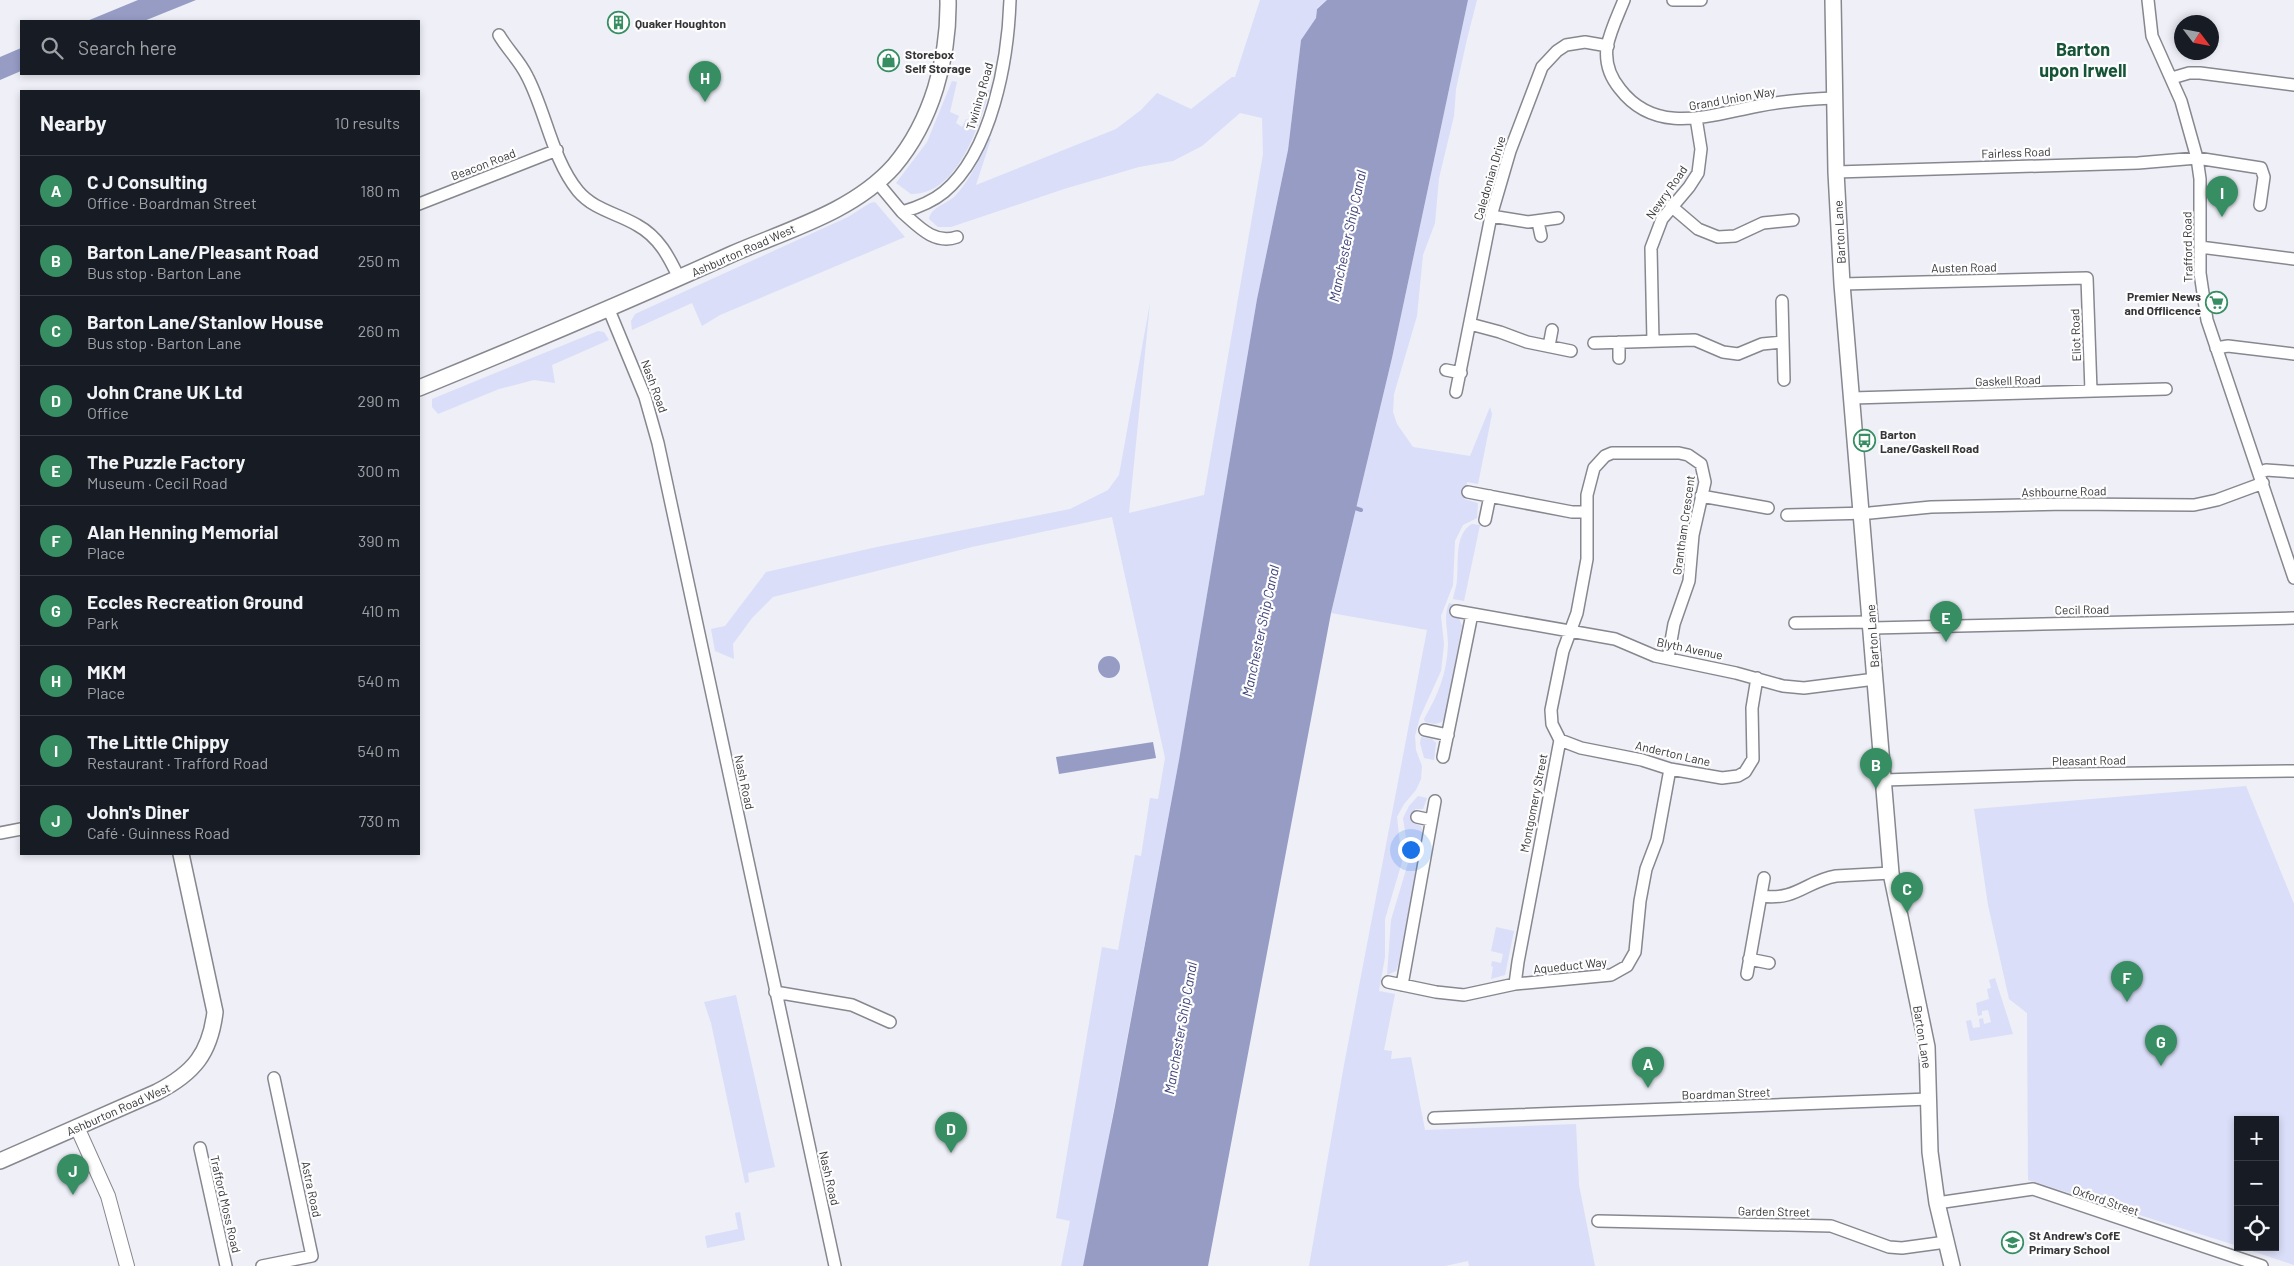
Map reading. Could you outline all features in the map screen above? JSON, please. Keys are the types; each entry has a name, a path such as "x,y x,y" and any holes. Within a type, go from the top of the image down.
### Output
{"main road":[{"name":"Ashburton Road West","path":"420,388 609,310 824,215 859,195 877,182 906,150 927,111 935,91 944,50 948,0"},
{"name":"Barton Lane","path":"1833,0 1836,172 1842,284 1891,873 1927,1048 1930,1152 1937,1203 1952,1266"},
{"name":"Ashburton Road West","path":"0,1161 177,1082 190,1071 208,1045 213,1028 214,1012 181,855"}],"street":[{"name":"Twining Road","path":"902,212 926,203 946,190 965,167 979,142 990,113 1002,66 1010,0"},
{"name":"Grand Union Way","path":"1624,0 1608,46 1607,64 1610,74 1615,83 1630,100 1660,116 1685,120 1760,106 1834,98"},
{"path":"1673,0 1701,0"},
{"name":"Trafford Road","path":"2148,0 2152,36 2172,78 2184,110 2198,158 2202,297 2207,320 2294,578"},
{"path":"498,35 527,74 568,176 579,192 598,208 637,224 648,232 664,248 679,278"},
{"name":"Caledonian Drive","path":"1456,392 1491,216 1510,150 1542,67 1556,51 1566,46 1585,42 1608,46"},
{"path":"2172,78 2200,72 2294,84"},
{"name":"Newry Road","path":"1653,341 1651,248 1662,220 1698,173 1701,149 1696,118"},
{"name":"Beacon Road","path":"420,204 557,150"},
{"name":"Fairless Road","path":"1836,172 2138,163 2198,158 2261,168 2264,177 2260,205"},
{"path":"877,182 902,212 930,235 947,240 957,237"},
{"path":"1671,206 1698,229 1718,237 1735,236 1752,227 1774,220 1792,220"},
{"path":"1774,208 1774,220"},
{"path":"1491,216 1538,222 1558,218"},
{"path":"1538,222 1541,236"},
{"path":"2200,247 2294,259"},
{"name":"Austen Road","path":"1842,284 2087,278"},
{"name":"Eliot Road","path":"2087,278 2091,391"},
{"path":"1782,301 1784,380"},
{"name":"Nash Road","path":"609,310 632,360 652,419 835,1266"},
{"path":"1470,324 1528,342 1571,350"},
{"path":"1549,346 1552,330"},
{"path":"1594,342 1696,340 1731,354 1745,352 1767,342 1783,342"},
{"path":"1619,342 1619,358"},
{"path":"2216,348 2228,346 2294,354"},
{"path":"1446,370 1460,373"},
{"name":"Gaskell Road","path":"1852,398 2166,389"},
{"name":"Grantham Crescent","path":"1571,630 1577,613 1587,559 1588,534 1586,512 1590,480 1594,468 1605,456 1612,453 1678,453 1688,455 1700,464 1703,469 1704,482 1693,535 1689,580 1674,624 1668,658"},
{"name":"Ashbourne Road","path":"1787,515 1870,513 1931,507 2066,504 2194,505 2217,500 2277,470 2294,472"},
{"path":"1468,492 1572,512 1586,512"},
{"path":"1485,520 1490,496"},
{"path":"1701,496 1768,508"},
{"name":"Blyth Avenue","path":"1456,611 1615,639 1647,653 1757,678 1783,686 1804,688 1875,679"},
{"path":"1443,757 1472,614"},
{"name":"Cecil Road","path":"1795,623 1871,625 2294,618"},
{"name":"Montgomery Street","path":"1515,984 1519,953 1560,740 1552,724 1551,710 1563,651 1571,630"},
{"name":"Anderton Lane","path":"1560,740 1581,748 1642,760 1670,769 1722,778 1738,776 1745,772 1750,765 1754,751 1752,708 1757,678"},
{"path":"1425,730 1448,734"},
{"name":"Aqueduct Way","path":"1388,982 1436,992 1464,995 1515,984 1611,975 1620,972 1632,960 1644,879 1657,840 1670,769"},
{"name":"Pleasant Road","path":"1884,780 2075,774 2294,771"},
{"path":"1402,985 1435,802"},
{"path":"1417,817 1432,820"},
{"path":"0,833 20,829"},
{"path":"1761,896 1786,896 1827,877 1891,873"},
{"path":"1747,974 1764,878"},
{"path":"1749,959 1770,963"},
{"path":"776,992 852,1005 890,1022"},
{"name":"Astra Road","path":"262,1266 312,1256 274,1078"},
{"name":"Boardman Street","path":"1434,1118 1929,1098"},
{"path":"77,1127 108,1196 128,1266"},
{"name":"Trafford Moss Road","path":"200,1148 226,1266"},
{"name":"Oxford Street","path":"1937,1203 2034,1189 2262,1266"},
{"name":"Garden Street","path":"1598,1221 1831,1226 1889,1247 1902,1248 1946,1242"}],"shaded area":[{"path":"1260,0 1327,0 1317,8 1316,18 1301,40 1288,150 1257,299 1179,760 1093,1221 1083,1266 1061,1266 1070,1221 1056,1218 1102,947 1118,950 1135,855 1141,856 1150,798 1158,799 1165,758 1112,517 972,547 773,597 752,618 733,644 734,659 715,651 711,629 725,626 766,572 877,547 1070,509 1108,490 1119,475 1150,303 1129,513 1204,495 1263,154 1262,118 1240,113 1202,146 1173,161 1139,167 1064,189 951,227 938,227 929,219 933,211 952,199 960,190 974,168 989,138 991,139 976,185 1116,129 1141,110 1157,93 1191,109 1232,77 1235,77"},
{"path":"1468,0 1477,0 1456,89 1454,116 1439,178 1435,223 1423,255 1417,316 1394,394 1393,412 1397,424 1413,447 1470,456 1490,407 1492,414 1478,484 1467,482 1464,499 1478,503 1477,518 1463,525 1455,541 1453,585 1441,616 1444,644 1441,671 1420,717 1415,736 1416,750 1422,766 1421,779 1416,790 1404,804 1397,817 1402,862 1385,919 1385,957 1379,991 1395,994 1384,1050 1392,1051 1391,1059 1411,1057 1425,1130 1576,1124 1579,1185 1595,1266 1469,1266 1468,1261 1445,1266 1309,1266 1344,1065 1427,630 1331,613 1392,358"},
{"path":"952,81 957,82 950,112 959,116 956,123 962,127 966,119 976,123 986,89 990,90 980,121 973,139 954,171 942,183 927,191 911,194 896,183 927,142"},
{"path":"875,202 905,237 720,315 702,326 692,303 632,330 631,321 635,314 848,217 870,203"},
{"path":"598,331 604,332 609,340 552,365 555,383 534,380 499,389 438,414 432,407 432,399"},
{"path":"1472,524 1480,525 1464,601 1453,599 1457,582 1460,541 1462,534"},
{"path":"1449,603 1453,604 1452,616 1459,618 1462,626 1445,717 1442,722 1435,724 1425,722 1424,719 1434,701 1446,665 1448,645 1446,618"},
{"path":"1421,737 1432,739 1436,743 1434,760 1424,758 1420,743"},
{"path":"2246,786 2294,904 2294,1265 2252,1251 2279,1251 2279,1116 2234,1116 2234,1245 2028,1180 2027,1013 2009,999 1988,905 1974,809"},
{"path":"1418,796 1427,798 1423,809 1415,809 1413,823 1421,826 1423,833 1399,962 1396,971 1387,975 1391,920 1408,863 1403,818 1409,806"},
{"path":"1496,927 1514,931 1505,975 1491,979 1492,961 1501,963 1503,954 1491,951"},
{"path":"1995,978 2013,1034 1970,1041 1966,1021 1971,1020 1973,1028 1980,1027 1979,1019 1983,1018 1984,1024 1991,1022 1988,1010 1982,1011 1982,1015 1978,1016 1976,1003 1989,999 1987,989 1991,988 1989,980"},
{"path":"736,995 775,1167 748,1173 749,1182 745,1183 711,1023 704,1002"},
{"path":"740,1212 745,1240 707,1248 705,1236 738,1229 735,1213"}],"water":[{"path":"138,0 196,0 146,20 89,20"},
{"name":"Manchester Ship Canal","path":"1327,0 1468,0 1392,358 1331,613 1208,1266 1083,1266 1115,1106 1179,760 1257,299 1288,150 1301,40 1316,18 1317,9"},
{"path":"20,48 20,71 0,80 0,57"},
{"path":"1109,656 1117,659 1120,667 1117,675 1109,678 1101,675 1098,667 1101,659"},
{"path":"1153,742 1156,758 1059,774 1056,757"}],"waterway":[{"path":"1355,508 1361,510"}],"place":[{"name":"Quaker Houghton","path":"619,23"},
{"name":"Storebox Self Storage","path":"889,61"},
{"name":"MKM","path":"705,102"},
{"name":"The Little Chippy","path":"2222,217"},
{"name":"Premier News and Offlicence","path":"2217,303"},
{"name":"Barton Lane/Gaskell Road","path":"1864,441"},
{"name":"The Puzzle Factory","path":"1946,642"},
{"name":"Barton Lane/Pleasant Road","path":"1876,789"},
{"name":"Barton Lane/Stanlow House","path":"1907,913"},
{"name":"Alan Henning Memorial","path":"2127,1002"},
{"name":"Eccles Recreation Ground","path":"2161,1066"},
{"name":"C J Consulting","path":"1648,1088"},
{"name":"John Crane UK Ltd","path":"951,1153"},
{"name":"John's Diner","path":"73,1195"},
{"name":"St Andrew's CofE Primary School","path":"2013,1242"}],"district":[{"name":"Barton upon Irwell","path":"2083,59"}]}
